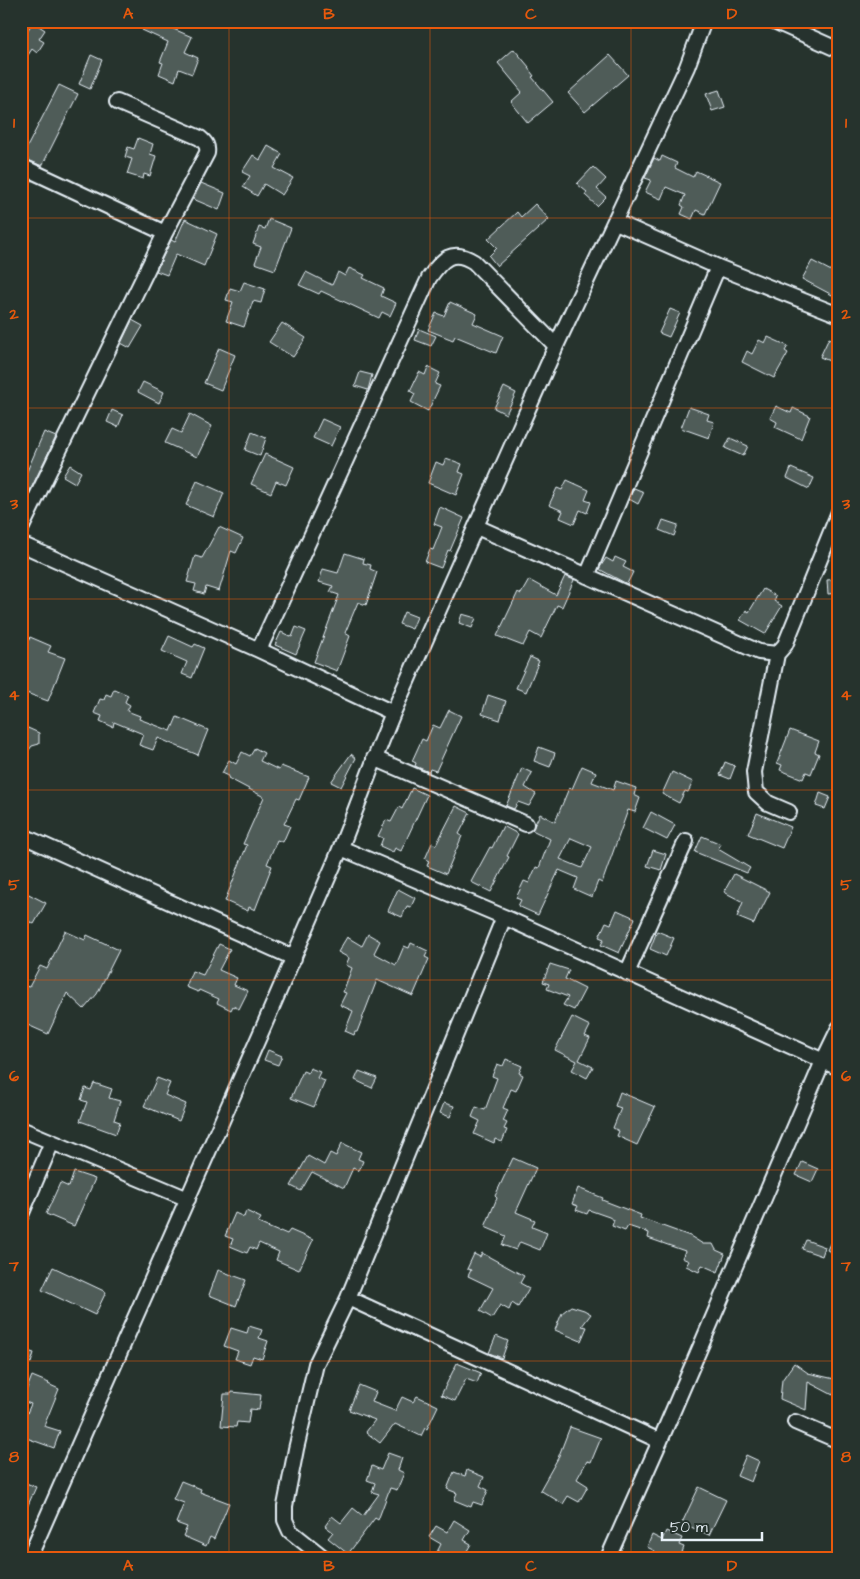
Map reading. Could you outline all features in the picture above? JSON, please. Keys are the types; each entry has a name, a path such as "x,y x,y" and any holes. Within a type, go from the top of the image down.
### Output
{"street":[{"path":"29,1558 294,958 341,848 374,758 393,713 556,346 616,222 687,67 704,21"},
{"path":"774,21 839,50"},
{"path":"21,529 165,233 207,153 206,143 200,138 117,102"},
{"path":"21,166 165,233"},
{"path":"616,222 718,267 839,315"},
{"path":"259,650 429,278 444,259 458,255 474,262 556,346"},
{"path":"587,576 718,267"},
{"path":"789,812 768,803 756,792 754,772 777,654 785,645 839,512"},
{"path":"477,527 759,652 777,654"},
{"path":"21,544 259,650 393,713"},
{"path":"374,758 526,824"},
{"path":"21,835 294,958"},
{"path":"627,973 686,841"},
{"path":"341,848 504,917 839,1068"},
{"path":"324,1558 290,1531 285,1520 285,1506 296,1449 316,1364 348,1298 504,917"},
{"path":"608,1558 839,1028"},
{"path":"21,1129 188,1199"},
{"path":"21,1215 52,1142"},
{"path":"348,1298 660,1441"},
{"path":"795,1422 839,1441"}],"building":[{"path":"147,21 155,21 192,37 185,52 198,58 192,74 179,69 175,81 159,74 163,63 160,62 168,42 142,30"},
{"path":"33,22 45,30 39,39 44,42 37,53 32,49 28,55 21,51 21,40"},
{"path":"514,49 529,67 534,76 532,77 553,102 528,123 511,102 522,92 498,63"},
{"path":"91,55 102,60 90,89 79,84"},
{"path":"610,55 628,75 585,112 568,93"},
{"path":"59,85 78,94 42,166 21,157 21,147 26,149"},
{"path":"719,90 725,107 712,111 706,94"},
{"path":"138,138 153,144 150,154 156,156 150,176 144,174 143,179 127,174 132,159 125,157 128,147 134,149"},
{"path":"268,146 282,154 274,168 293,178 282,195 264,184 257,196 243,187 250,176 242,172 253,155 260,160"},
{"path":"662,156 677,163 675,168 693,177 696,171 720,182 705,214 696,210 692,219 681,214 684,207 681,205 685,195 666,187 661,199 645,192 651,180 645,178 654,158 660,161"},
{"path":"593,167 606,179 597,189 606,197 597,206 585,195 587,192 577,184"},
{"path":"21,176 31,180 21,200"},
{"path":"201,183 225,193 219,210 193,199"},
{"path":"535,204 549,219 497,266 489,256 497,248 488,239 517,212 521,217"},
{"path":"185,219 217,234 204,266 176,254 167,275 156,271 171,240 175,242"},
{"path":"269,219 291,228 275,270 255,263 261,247 253,244 259,227 265,229"},
{"path":"812,261 839,275 839,291 836,297 802,279"},
{"path":"349,268 365,275 363,278 384,288 381,296 396,303 390,316 382,312 379,318 321,291 319,294 299,285 306,272 332,285 338,272 345,276"},
{"path":"244,282 265,289 261,303 253,301 244,327 226,321 233,302 226,300 230,288 240,291"},
{"path":"450,302 477,314 473,323 503,336 496,353 455,336 453,340 428,330 436,313 444,316"},
{"path":"670,309 680,313 669,337 659,333"},
{"path":"132,320 143,326 130,348 121,343"},
{"path":"282,323 306,338 293,357 269,342"},
{"path":"419,329 436,336 431,346 415,340"},
{"path":"768,337 788,346 785,351 788,353 774,378 742,362 747,351 752,354 759,340 765,343"},
{"path":"829,338 839,342 839,365 820,357"},
{"path":"219,348 235,355 221,390 204,383"},
{"path":"428,367 440,373 435,384 440,386 428,411 411,402 415,394 410,391 419,372 425,375"},
{"path":"360,372 372,375 368,390 355,386"},
{"path":"143,382 164,392 159,403 138,392"},
{"path":"504,387 516,393 506,414 494,408"},
{"path":"776,406 791,413 793,408 810,416 801,439 775,427 777,422 770,418"},
{"path":"689,407 709,414 707,420 714,422 709,438 681,428"},
{"path":"112,410 123,415 118,427 107,422"},
{"path":"190,414 212,426 197,457 165,443 172,429 181,433"},
{"path":"322,419 340,427 331,446 313,438"},
{"path":"44,432 56,437 25,501 21,499 21,485"},
{"path":"252,432 266,438 260,456 245,450"},
{"path":"730,438 748,446 743,456 725,448"},
{"path":"265,454 294,467 286,485 276,481 271,493 251,484"},
{"path":"446,458 462,464 459,472 464,474 456,495 428,483 436,462 443,465"},
{"path":"70,465 81,472 75,483 63,476"},
{"path":"791,468 814,478 809,489 787,478"},
{"path":"567,480 589,490 585,500 591,502 587,513 580,510 574,524 560,518 563,511 549,505 557,488 562,490"},
{"path":"197,481 224,493 214,517 186,505"},
{"path":"634,488 644,492 638,504 629,499"},
{"path":"440,507 464,518 441,568 425,562 430,549 433,550 442,527 434,524"},
{"path":"663,520 678,525 674,536 659,530"},
{"path":"219,527 243,538 236,553 231,551 219,591 206,587 204,594 194,591 196,584 187,582 195,556 202,558"},
{"path":"345,553 364,559 363,563 371,565 370,569 377,572 366,605 358,602 345,633 350,636 337,671 314,662 339,595 330,592 333,586 319,582 323,569 338,573"},
{"path":"615,557 626,562 623,567 633,572 627,584 599,569 606,558 613,562"},
{"path":"565,576 574,580 562,607 557,605 541,638 530,632 523,646 497,636 518,592 521,594 529,580 556,595"},
{"path":"838,579 839,593 828,594 827,580"},
{"path":"763,589 776,596 774,601 782,606 765,634 740,620 746,610 749,612"},
{"path":"404,612 417,617 412,629 399,624"},
{"path":"462,614 476,618 472,628 459,623"},
{"path":"296,627 306,631 296,654 275,645 281,632 292,637"},
{"path":"169,636 193,647 195,644 204,648 192,678 182,674 187,662 162,651"},
{"path":"30,637 51,646 48,652 65,658 48,701 21,691 21,651 24,652"},
{"path":"530,657 539,661 526,692 516,688"},
{"path":"114,689 128,695 125,702 130,705 127,711 140,716 139,719 171,731 177,717 208,730 198,755 158,738 153,750 139,745 143,734 114,722 113,727 100,721 102,716 94,713 100,699 104,700 106,694 111,696"},
{"path":"488,695 506,701 500,720 482,714"},
{"path":"449,710 461,716 436,771 430,769 429,772 415,766 416,763 412,761 422,739 426,741 433,725 440,728"},
{"path":"21,725 39,733 39,744 32,746 21,760"},
{"path":"790,730 819,741 815,752 819,754 811,774 806,772 803,779 780,770 782,765 777,763"},
{"path":"539,747 555,753 550,767 534,761"},
{"path":"255,748 264,753 260,761 279,770 281,766 309,777 299,800 296,799 284,824 290,826 283,842 277,840 267,864 272,866 255,910 249,907 248,911 225,901 247,845 243,844 264,797 222,773 229,760 236,764 242,752 250,756"},
{"path":"351,754 356,758 341,787 331,782"},
{"path":"725,762 735,766 730,779 720,775"},
{"path":"582,766 596,772 592,782 613,790 616,781 636,788 634,795 640,798 635,812 628,810 602,883 598,881 592,897 574,889 578,878 559,870 538,915 518,906 521,900 516,898 524,881 529,883 536,867 539,868 550,839 532,830 540,814 555,822 569,788 572,789","holes":["571,838 592,847 582,868 560,859"]},
{"path":"522,768 532,773 525,787 536,794 529,806 518,802 514,809 506,806"},
{"path":"672,772 693,782 688,792 685,791 679,803 662,794"},
{"path":"412,788 427,795 401,851 395,848 393,852 380,846 383,838 378,836 386,820 391,822 399,807 402,809"},
{"path":"820,793 830,797 825,809 816,806"},
{"path":"456,806 470,813 459,834 462,836 446,874 427,866 429,861 425,859 432,843 436,845"},
{"path":"651,812 675,825 667,840 643,828"},
{"path":"757,813 791,827 782,848 748,834"},
{"path":"503,826 518,834 507,856 509,857 491,892 471,882"},
{"path":"702,836 721,844 718,849 750,868 747,873 695,852"},
{"path":"653,850 666,854 661,870 647,866"},
{"path":"734,874 770,892 754,924 737,917 743,902 724,892"},
{"path":"398,889 415,898 411,907 407,906 402,917 388,911"},
{"path":"21,890 46,903 34,924 21,917"},
{"path":"617,910 635,918 619,953 601,945 604,939 599,937 606,922 611,924"},
{"path":"65,931 85,940 87,935 119,950 97,994 84,1009 67,993 48,1034 21,1022 21,985 29,987 40,966 47,969"},
{"path":"657,931 674,938 666,956 650,949"},
{"path":"368,934 380,941 374,953 396,965 404,946 409,948 411,943 428,951 425,957 429,959 413,996 377,980 357,1032 354,1035 345,1031 353,1011 340,1005 346,993 343,992 352,968 346,965 349,958 338,952 347,937 362,946"},
{"path":"219,944 230,949 219,970 237,978 234,985 248,991 239,1009 233,1006 231,1010 217,1003 219,999 199,990 198,992 186,987 192,971 203,975"},
{"path":"550,964 569,970 565,979 585,989 574,1010 563,1005 568,997 547,989 549,984 543,982"},
{"path":"572,1017 590,1026 585,1036 590,1038 579,1060 593,1067 587,1078 572,1070 577,1061 555,1050"},
{"path":"268,1050 282,1056 278,1065 264,1060"},
{"path":"506,1059 522,1066 519,1073 523,1075 516,1091 511,1089 503,1108 508,1110 503,1121 507,1123 504,1129 507,1130 502,1142 495,1139 494,1143 474,1134 480,1121 472,1117 476,1107 485,1110 497,1078 492,1076 497,1064 503,1066"},
{"path":"310,1068 320,1072 317,1078 325,1081 314,1107 291,1098 303,1071 308,1073"},
{"path":"359,1071 377,1078 372,1088 355,1080"},
{"path":"157,1078 170,1083 165,1095 186,1104 179,1121 144,1106"},
{"path":"94,1083 112,1089 109,1098 120,1101 114,1120 120,1122 116,1134 80,1121 87,1102 81,1100 85,1088 91,1090"},
{"path":"620,1092 655,1107 637,1145 617,1136 619,1131 613,1128 621,1108 615,1106"},
{"path":"444,1103 454,1106 450,1117 440,1113"},
{"path":"342,1143 361,1152 358,1159 363,1161 359,1171 353,1168 344,1188 312,1172 301,1191 291,1186 308,1156 324,1165 330,1153 336,1156"},
{"path":"513,1158 536,1168 516,1212 535,1220 532,1227 547,1233 540,1250 520,1242 516,1250 502,1245 506,1236 485,1227 497,1198 495,1196"},
{"path":"802,1162 818,1169 812,1182 796,1175"},
{"path":"74,1172 95,1179 74,1226 46,1214 60,1183 69,1187"},
{"path":"578,1188 603,1198 602,1200 641,1215 640,1218 690,1236 703,1244 713,1244 716,1250 725,1254 718,1272 702,1265 699,1272 686,1266 689,1261 682,1258 685,1251 648,1238 649,1233 628,1226 625,1231 612,1226 614,1220 609,1217 589,1210 587,1214 576,1210 578,1206 572,1204"},
{"path":"246,1211 261,1218 258,1223 287,1234 290,1230 313,1240 299,1270 276,1260 279,1252 259,1243 256,1250 250,1247 247,1253 230,1246 233,1239 225,1236 235,1213 244,1217"},
{"path":"839,1224 839,1256 827,1250"},
{"path":"806,1240 825,1247 822,1256 802,1249"},
{"path":"482,1253 524,1276 520,1283 529,1288 518,1307 512,1303 509,1310 500,1305 492,1318 480,1311 493,1288 468,1276 471,1270 467,1269 474,1254 480,1257"},
{"path":"53,1267 106,1292 95,1315 42,1290"},
{"path":"218,1270 246,1280 236,1306 209,1295"},
{"path":"571,1306 591,1314 582,1326 587,1327 581,1341 555,1330 562,1313"},
{"path":"249,1326 262,1330 259,1338 268,1341 262,1359 253,1356 250,1364 235,1359 238,1351 224,1346 231,1328 247,1333"},
{"path":"496,1336 508,1341 502,1358 489,1353"},
{"path":"21,1349 34,1353 31,1363 21,1360"},
{"path":"457,1363 481,1373 477,1383 466,1379 455,1401 441,1395"},
{"path":"794,1363 808,1373 839,1380 833,1395 808,1382 806,1410 780,1399 782,1380"},
{"path":"32,1376 59,1389 44,1426 60,1431 54,1448 21,1436 21,1427 31,1404 22,1401"},
{"path":"359,1385 376,1392 372,1402 395,1411 402,1397 413,1402 417,1396 438,1406 427,1429 425,1428 421,1436 395,1424 380,1443 366,1432 375,1420 349,1410"},
{"path":"232,1392 261,1395 259,1410 250,1409 248,1423 237,1422 236,1427 221,1426 224,1394 231,1394"},
{"path":"570,1427 601,1438 591,1462 587,1461 577,1479 588,1486 579,1502 568,1496 563,1504 540,1490 558,1458"},
{"path":"388,1453 402,1458 398,1470 404,1473 397,1490 390,1488 378,1520 375,1518 348,1554 328,1538 333,1532 325,1526 332,1516 341,1523 353,1508 363,1516 379,1494 372,1492 375,1483 367,1480 372,1466 381,1470"},
{"path":"746,1455 759,1461 751,1482 737,1476"},
{"path":"467,1470 484,1477 480,1486 488,1490 482,1505 473,1502 471,1507 454,1500 457,1493 447,1489 454,1472 465,1476"},
{"path":"21,1481 36,1487 21,1521"},
{"path":"181,1481 201,1489 200,1492 229,1503 214,1539 210,1537 206,1546 183,1536 187,1527 176,1523 184,1503 173,1499"},
{"path":"699,1487 726,1500 709,1535 682,1523"},
{"path":"454,1520 470,1530 464,1540 471,1544 464,1556 458,1553 455,1558 443,1558 436,1554 441,1544 429,1537 436,1526 447,1532"},
{"path":"666,1531 682,1538 679,1545 684,1547 680,1558 652,1558 655,1551 647,1547 652,1535 662,1540"}]}
